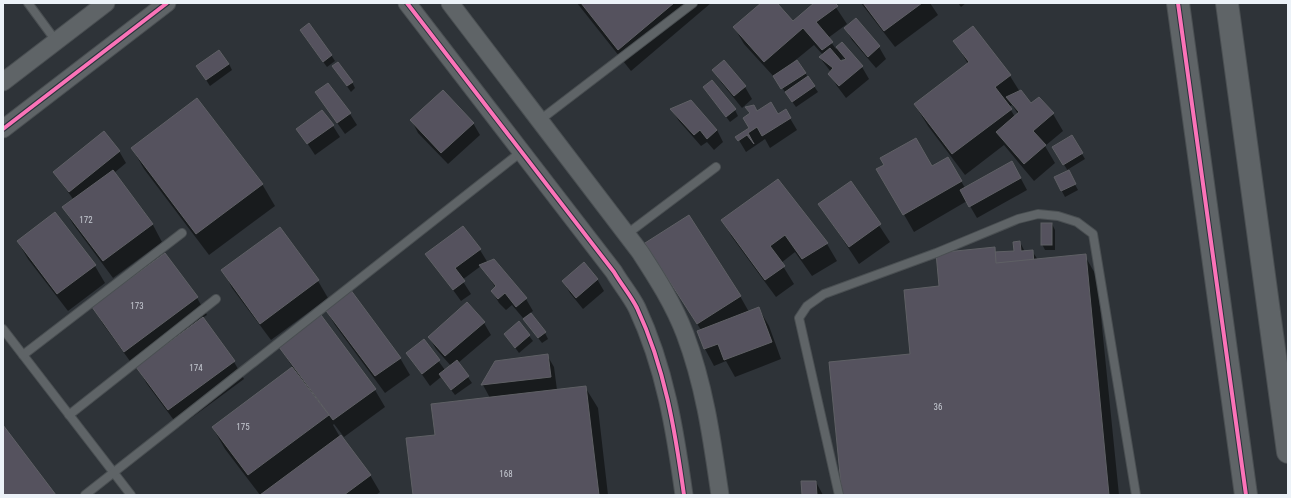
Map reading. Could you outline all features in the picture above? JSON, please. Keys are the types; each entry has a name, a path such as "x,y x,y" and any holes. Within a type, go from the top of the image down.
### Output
{"street":[{"path":"3,82 106,3"},
{"path":"3,129 167,3"},
{"path":"407,3 614,272 636,307 652,346 666,387 684,495"},
{"path":"450,3 627,234 665,291 685,333 700,377 709,422 720,495"},
{"path":"1178,3 1246,495"},
{"path":"1227,3 1288,452"}],"lane":[{"path":"28,3 56,41"},
{"path":"540,120 693,3"},
{"path":"85,495 521,152"},
{"path":"627,234 716,167"},
{"path":"839,495 799,318 806,306 824,294 936,253 1018,219 1038,214 1058,216 1070,220 1093,234 1136,495"},
{"path":"23,355 182,233"},
{"path":"69,415 216,299"},
{"path":"3,329 131,495"}],"building":[{"path":"581,3 674,3 618,50"},
{"path":"761,3 777,3 793,21 814,3 835,3 838,6 816,22 833,42 822,50 803,28 764,62 733,27"},
{"path":"863,3 922,3 884,31"},
{"path":"856,18 880,46 868,57 844,28"},
{"path":"309,23 332,55 323,62 300,30"},
{"path":"973,26 1011,75 995,87 1012,109 952,154 914,104 969,62 953,41"},
{"path":"842,42 863,66 839,86 828,74 833,68 819,57 830,48 841,61 846,59 836,47"},
{"path":"219,50 229,64 206,80 196,66"},
{"path":"724,60 746,86 734,96 712,70"},
{"path":"797,60 806,73 781,89 773,76"},
{"path":"338,62 353,82 347,86 332,66"},
{"path":"808,76 815,86 792,102 785,92"},
{"path":"712,80 736,109 726,117 703,87"},
{"path":"328,83 351,113 337,123 315,92"},
{"path":"443,90 474,123 441,153 410,120"},
{"path":"1021,90 1031,103 1039,97 1054,113 1033,131 1046,145 1024,164 996,132 1019,112 1006,97"},
{"path":"197,98 263,184 196,234 131,148"},
{"path":"691,100 717,130 707,139 700,130 694,135 670,109"},
{"path":"771,102 778,114 786,109 791,118 762,136 757,127 748,133 754,144 747,135 738,141 735,137 749,128 743,118 750,113 745,107 754,105 757,111"},
{"path":"322,110 334,125 307,144 296,129"},
{"path":"104,131 120,151 69,192 53,172"},
{"path":"1072,135 1083,153 1063,165 1052,147"},
{"path":"916,138 932,166 948,157 962,181 903,215 876,169 884,165 880,158"},
{"path":"1012,161 1021,178 969,207 960,190"},
{"path":"113,170 153,224 103,261 62,207"},
{"path":"1069,170 1076,184 1061,191 1054,177"},
{"path":"778,179 828,243 802,259 785,235 770,246 785,266 765,280 721,220"},
{"path":"851,181 881,224 849,247 818,204"},
{"path":"55,212 96,265 57,294 17,241"},
{"path":"689,215 741,296 697,324 645,243"},
{"path":"1041,223 1052,223 1052,245 1041,245"},
{"path":"463,226 481,249 455,268 465,281 453,290 425,254"},
{"path":"280,227 319,280 260,324 221,270"},
{"path":"1020,241 1021,251 1033,250 1034,266 996,269 994,252 1014,251 1013,242"},
{"path":"995,247 996,263 1086,254 1109,495 842,495 829,362 910,354 904,290 939,286 936,253"},
{"path":"165,253 198,297 124,352 92,307"},
{"path":"494,259 527,298 516,307 505,293 498,299 491,291 496,286 479,265"},
{"path":"584,262 598,279 576,298 562,281"},
{"path":"350,289 401,358 375,376 324,308"},
{"path":"467,302 485,322 445,356 428,337"},
{"path":"759,307 772,342 724,360 718,344 704,349 697,331"},
{"path":"531,313 546,332 538,338 523,319"},
{"path":"321,315 376,389 333,420 279,347"},
{"path":"203,317 235,361 168,410 136,367"},
{"path":"519,321 530,335 515,348 504,334"},
{"path":"424,339 440,360 422,374 406,353"},
{"path":"548,354 551,377 481,385 495,361"},
{"path":"457,360 469,376 451,390 439,374"},
{"path":"292,367 329,415 248,475 212,427"},
{"path":"586,386 599,495 413,495 406,438 435,435 431,404"},
{"path":"3,425 56,495 3,495"},
{"path":"341,435 371,475 344,495 260,495"},
{"path":"801,481 816,481 817,495 802,495"}],"cycle path":[{"path":"3,129 167,3"},
{"path":"407,3 614,272 635,304 647,331 662,376 673,423 684,495"},
{"path":"1178,3 1246,495"}]}
